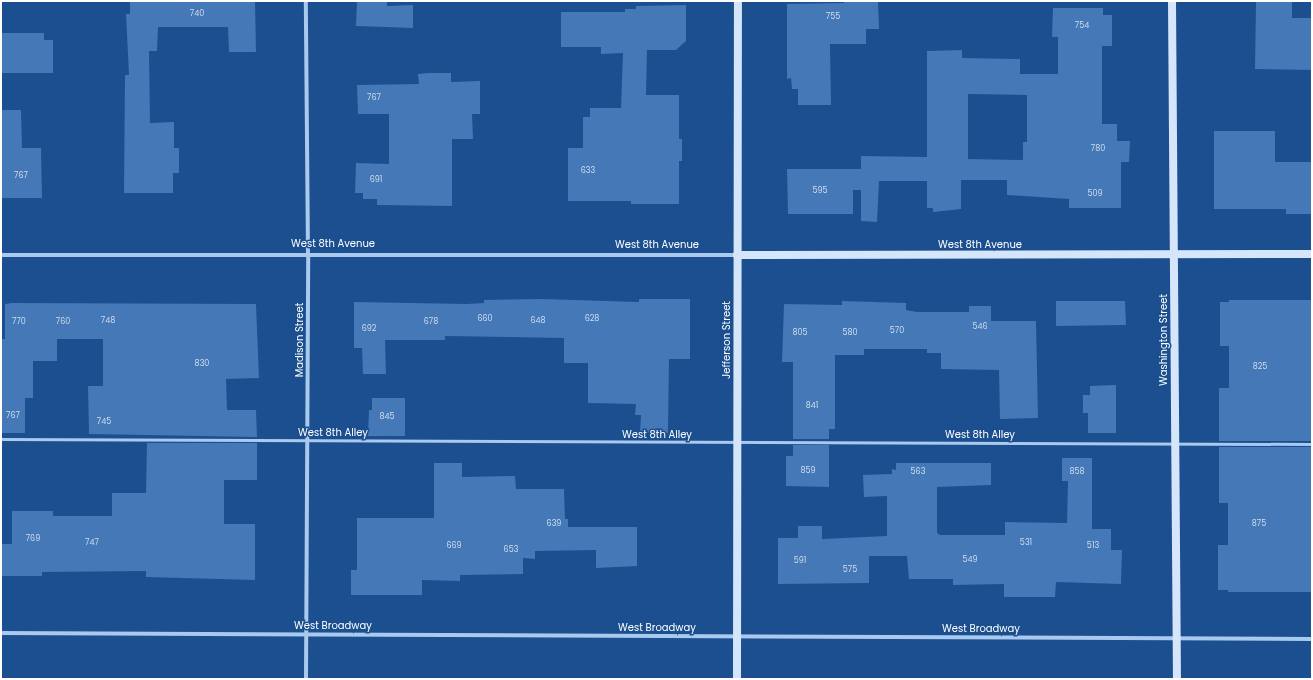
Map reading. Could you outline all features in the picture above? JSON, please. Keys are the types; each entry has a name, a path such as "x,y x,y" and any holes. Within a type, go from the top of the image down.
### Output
{"main road":[{"name":"Jefferson Street","path":"737,679 738,1"},
{"name":"Washington Street","path":"1172,1 1177,679"},
{"name":"West 8th Avenue","path":"737,255 1312,254"}],"street":[{"name":"Madison Street","path":"306,1 308,254 308,440 305,634 306,679"},
{"name":"West 8th Avenue","path":"1,255 737,255"},
{"name":"West Broadway","path":"1,633 1312,639"}],"lane":[{"name":"West 8th Alley","path":"1,439 1312,444"}],"building":[{"path":"130,1 255,1 256,52 229,52 228,27 158,27 157,51 149,51 150,123 174,122 174,148 179,148 179,173 173,173 173,193 124,193 125,75 129,75 126,14 130,14"},
{"path":"357,1 387,1 387,6 413,5 413,28 356,26"},
{"path":"844,1 878,1 879,29 866,29 866,44 830,44 831,105 798,105 798,89 792,89 791,78 787,79 787,4 844,3"},
{"path":"1256,1 1292,1 1292,18 1312,18 1312,70 1255,69"},
{"path":"686,5 686,41 676,50 647,50 646,95 679,95 679,139 682,139 682,161 679,161 679,204 631,204 631,201 568,201 568,148 583,148 583,117 590,117 590,108 621,108 623,53 601,54 601,47 561,47 561,12 625,12 625,9 636,9 636,6"},
{"path":"1053,8 1103,8 1103,15 1112,15 1112,46 1102,46 1102,124 1117,124 1117,141 1130,141 1129,162 1121,162 1121,208 1069,208 1069,199 1007,195 1007,180 961,180 961,209 933,212 933,208 927,208 927,181 879,181 877,222 861,221 861,190 853,190 853,214 788,214 787,169 861,169 861,156 927,157 927,51 962,50 962,58 1020,59 1020,74 1058,74 1058,37 1052,37","holes":["968,94 1027,95 1027,142 1023,142 1023,160 968,159"]},
{"path":"1,33 44,33 44,40 53,40 53,73 1,73"},
{"path":"451,73 451,82 480,81 480,114 472,114 473,139 452,139 452,206 377,205 377,199 363,199 363,193 355,193 356,163 389,164 389,114 358,114 357,85 419,84 418,74"},
{"path":"1,110 21,110 22,148 41,148 42,198 1,198"},
{"path":"1214,131 1275,131 1275,162 1312,162 1312,214 1286,214 1286,209 1214,209"},
{"path":"542,299 639,302 639,299 690,299 690,359 669,359 668,433 640,432 641,415 635,415 636,404 588,403 588,363 564,363 564,338 445,336 445,340 385,340 386,374 363,374 362,348 354,348 354,302 467,304 484,303 484,300"},
{"path":"1229,300 1312,300 1312,441 1219,441 1219,388 1229,388 1229,346 1220,346 1220,302 1229,302"},
{"path":"842,301 906,303 906,310 917,312 969,312 969,306 991,306 991,321 1036,321 1038,418 1000,419 999,370 941,369 941,353 927,353 927,349 864,349 864,355 835,355 835,429 829,429 829,439 793,439 793,362 782,362 784,304 842,305"},
{"path":"1056,301 1125,301 1126,325 1056,326"},
{"path":"5,304 256,304 259,378 226,379 227,410 256,410 257,437 89,434 88,386 103,386 103,339 57,339 57,361 33,361 33,398 25,398 25,433 1,433 1,339 5,339"},
{"path":"1116,385 1116,433 1088,433 1088,413 1083,413 1083,395 1090,395 1090,386"},
{"path":"372,398 405,398 405,436 368,436 369,410 372,410"},
{"path":"147,443 257,443 257,480 224,480 224,524 255,524 255,580 146,577 146,571 42,572 42,576 1,576 1,544 12,544 12,511 53,511 53,516 112,516 112,493 146,493"},
{"path":"793,445 829,445 829,487 786,486 786,456 793,456"},
{"path":"1219,447 1312,447 1312,592 1228,592 1228,590 1218,590 1218,545 1228,545 1228,503 1219,503"},
{"path":"1062,458 1092,458 1092,529 1111,529 1111,550 1122,550 1121,584 1056,582 1055,597 1004,597 1004,584 953,585 953,579 909,579 907,556 869,556 869,583 778,584 778,538 798,538 798,526 822,526 822,539 887,536 887,496 864,497 863,475 892,474 892,469 896,470 896,463 991,463 991,485 937,487 937,533 940,535 1005,535 1005,522 1067,523 1068,481 1062,481"},
{"path":"434,463 462,463 462,477 515,476 516,489 564,489 565,519 568,519 568,527 637,527 637,566 596,568 596,550 535,551 535,559 523,558 523,574 460,575 460,581 422,580 422,595 351,595 351,570 357,570 357,518 434,518"}]}
